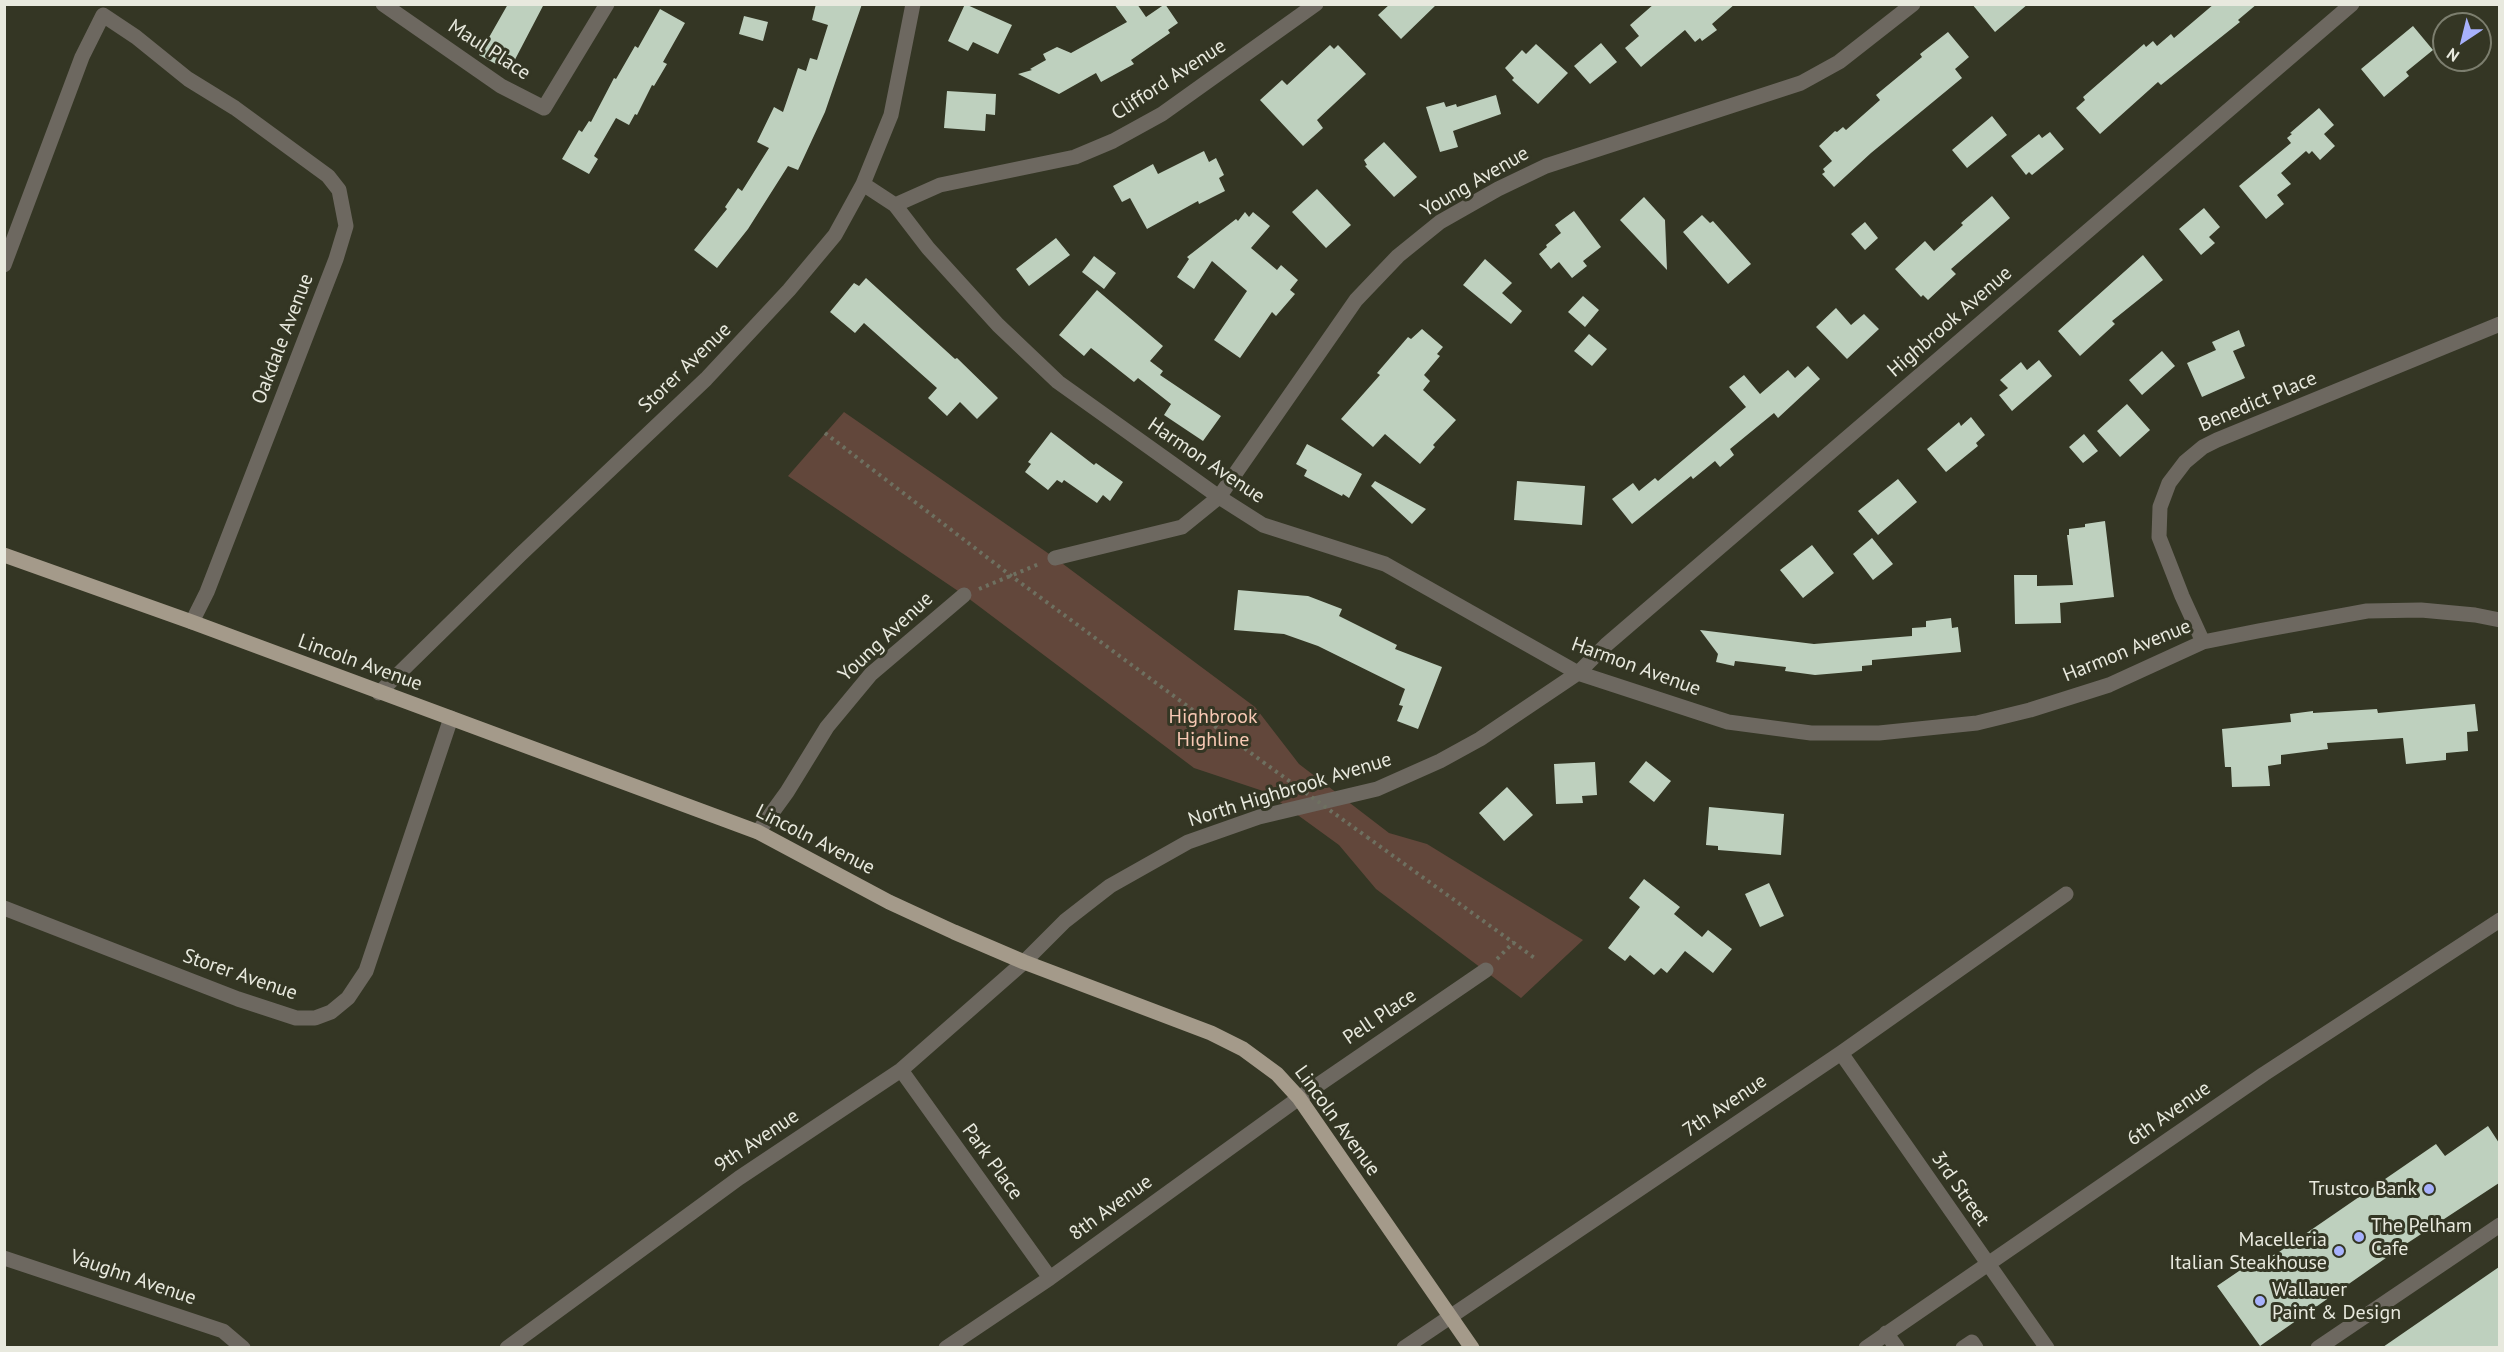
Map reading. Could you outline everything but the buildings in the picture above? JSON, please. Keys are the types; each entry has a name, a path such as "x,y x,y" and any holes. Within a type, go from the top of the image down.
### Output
{"main road":[{"name":"Lincoln Avenue","path":"4,555 192,622 758,832 889,902 1024,962 1155,1011 1243,1049 1277,1074 1299,1098 1472,1347"}],"street":[{"name":"Maul Place","path":"383,4 501,86 544,108 607,4"},
{"name":"Storer Avenue","path":"379,693 502,572 706,379 747,336 835,235 862,184 891,115 912,4"},
{"name":"Clifford Avenue","path":"895,204 940,184 1075,157 1113,141 1162,114 1316,4"},
{"name":"Young Avenue","path":"1055,558 1182,527 1219,497 1356,300 1398,256 1440,222 1497,189 1546,166 1801,83 1839,62 1913,4"},
{"name":"Highbrook Avenue","path":"1578,673 1606,645 2352,4"},
{"name":"Oakdale Avenue","path":"4,265 82,57 103,15 136,37 188,79 235,108 328,176 339,190 346,226 336,259 207,592 192,622"},
{"name":"Harmon Avenue","path":"862,184 895,204 928,248 998,325 1058,382 1219,497 1263,525 1384,564 1578,673 1728,722 1811,733 1879,733 1977,723 2030,710 2109,685 2203,642 2367,610 2421,610 2475,615 2499,620"},
{"name":"Benedict Place","path":"2203,642 2177,586 2159,537 2160,507 2169,483 2185,462 2203,447 2217,440 2499,324"},
{"name":"Young Avenue","path":"758,832 787,792 827,727 872,674 964,595"},
{"name":"North Highbrook Avenue","path":"1024,962 1065,921 1110,886 1188,842 1259,817 1377,789 1440,762 1480,739 1578,673"},
{"name":"Storer Avenue","path":"4,908 247,1002 296,1018 315,1018 331,1012 348,998 366,971 451,718"},
{"name":"7th Avenue","path":"1404,1347 1841,1053 2066,894"},
{"name":"6th Avenue","path":"1866,1347 2264,1074 2499,920"},
{"name":"9th Avenue","path":"507,1347 739,1178 901,1070 1024,962"},
{"name":"Pell Place","path":"1299,1098 1486,970"},
{"name":"3rd Street","path":"1841,1053 1987,1265 2047,1347"},
{"name":"Park Place","path":"901,1070 1050,1278"},
{"name":"8th Avenue","path":"946,1347 1050,1278 1299,1098"},
{"path":"2318,1347 2499,1225"},
{"name":"Vaughn Avenue","path":"4,1257 223,1331 243,1347"},
{"path":"1887,1334 1897,1347"},
{"path":"1963,1347 1972,1342 1976,1347"}],"path":[{"path":"825,432 1010,575 1263,762 1536,958"},
{"path":"964,595 1055,558"}],"green space":[{"name":"Highbrook Highline","path":"844,412 1055,558 1255,707 1299,764 1389,833 1427,844 1583,940 1521,998 1376,889 1339,845 1266,792 1194,768 964,595 788,476"}],"place":[{"name":"Trustco Bank","path":"2429,1189"},
{"name":"The Pelham Cafe","path":"2359,1237"},
{"name":"Macelleria Italian Steakhouse","path":"2339,1251"},
{"name":"Wallauer Paint & Design","path":"2260,1301"}]}
